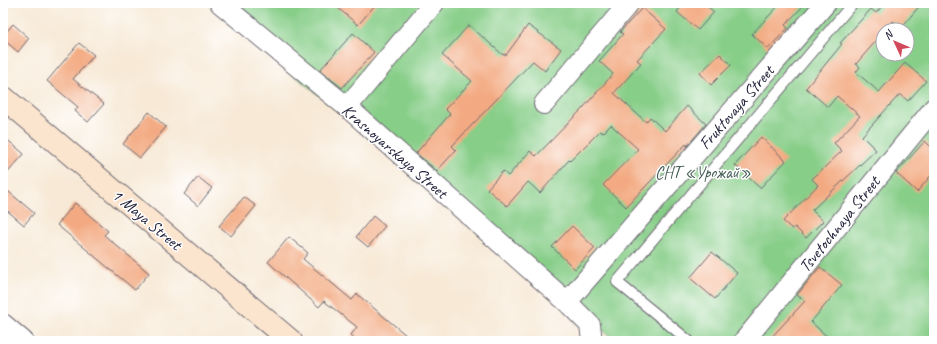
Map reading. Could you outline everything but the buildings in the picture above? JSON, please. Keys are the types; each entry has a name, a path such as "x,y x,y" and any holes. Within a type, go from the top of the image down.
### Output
{"street":[{"path":"347,108 434,3"},
{"path":"544,104 629,3"},
{"name":"Fruktovaya Street","path":"567,302 826,3"},
{"name":"Krasnoyarskaya Street","path":"227,5 347,108 567,302 590,325 592,341"},
{"name":"1 Maya Street","path":"3,97 291,341"},
{"name":"Tsvetochnaya Street","path":"744,341 934,108"},
{"path":"3,324 23,341"}],"lane":[{"path":"689,341 617,282 853,3"}],"green space":[{"name":"СНТ «Урожай»","path":"207,3 934,3 934,341 616,341"}]}
